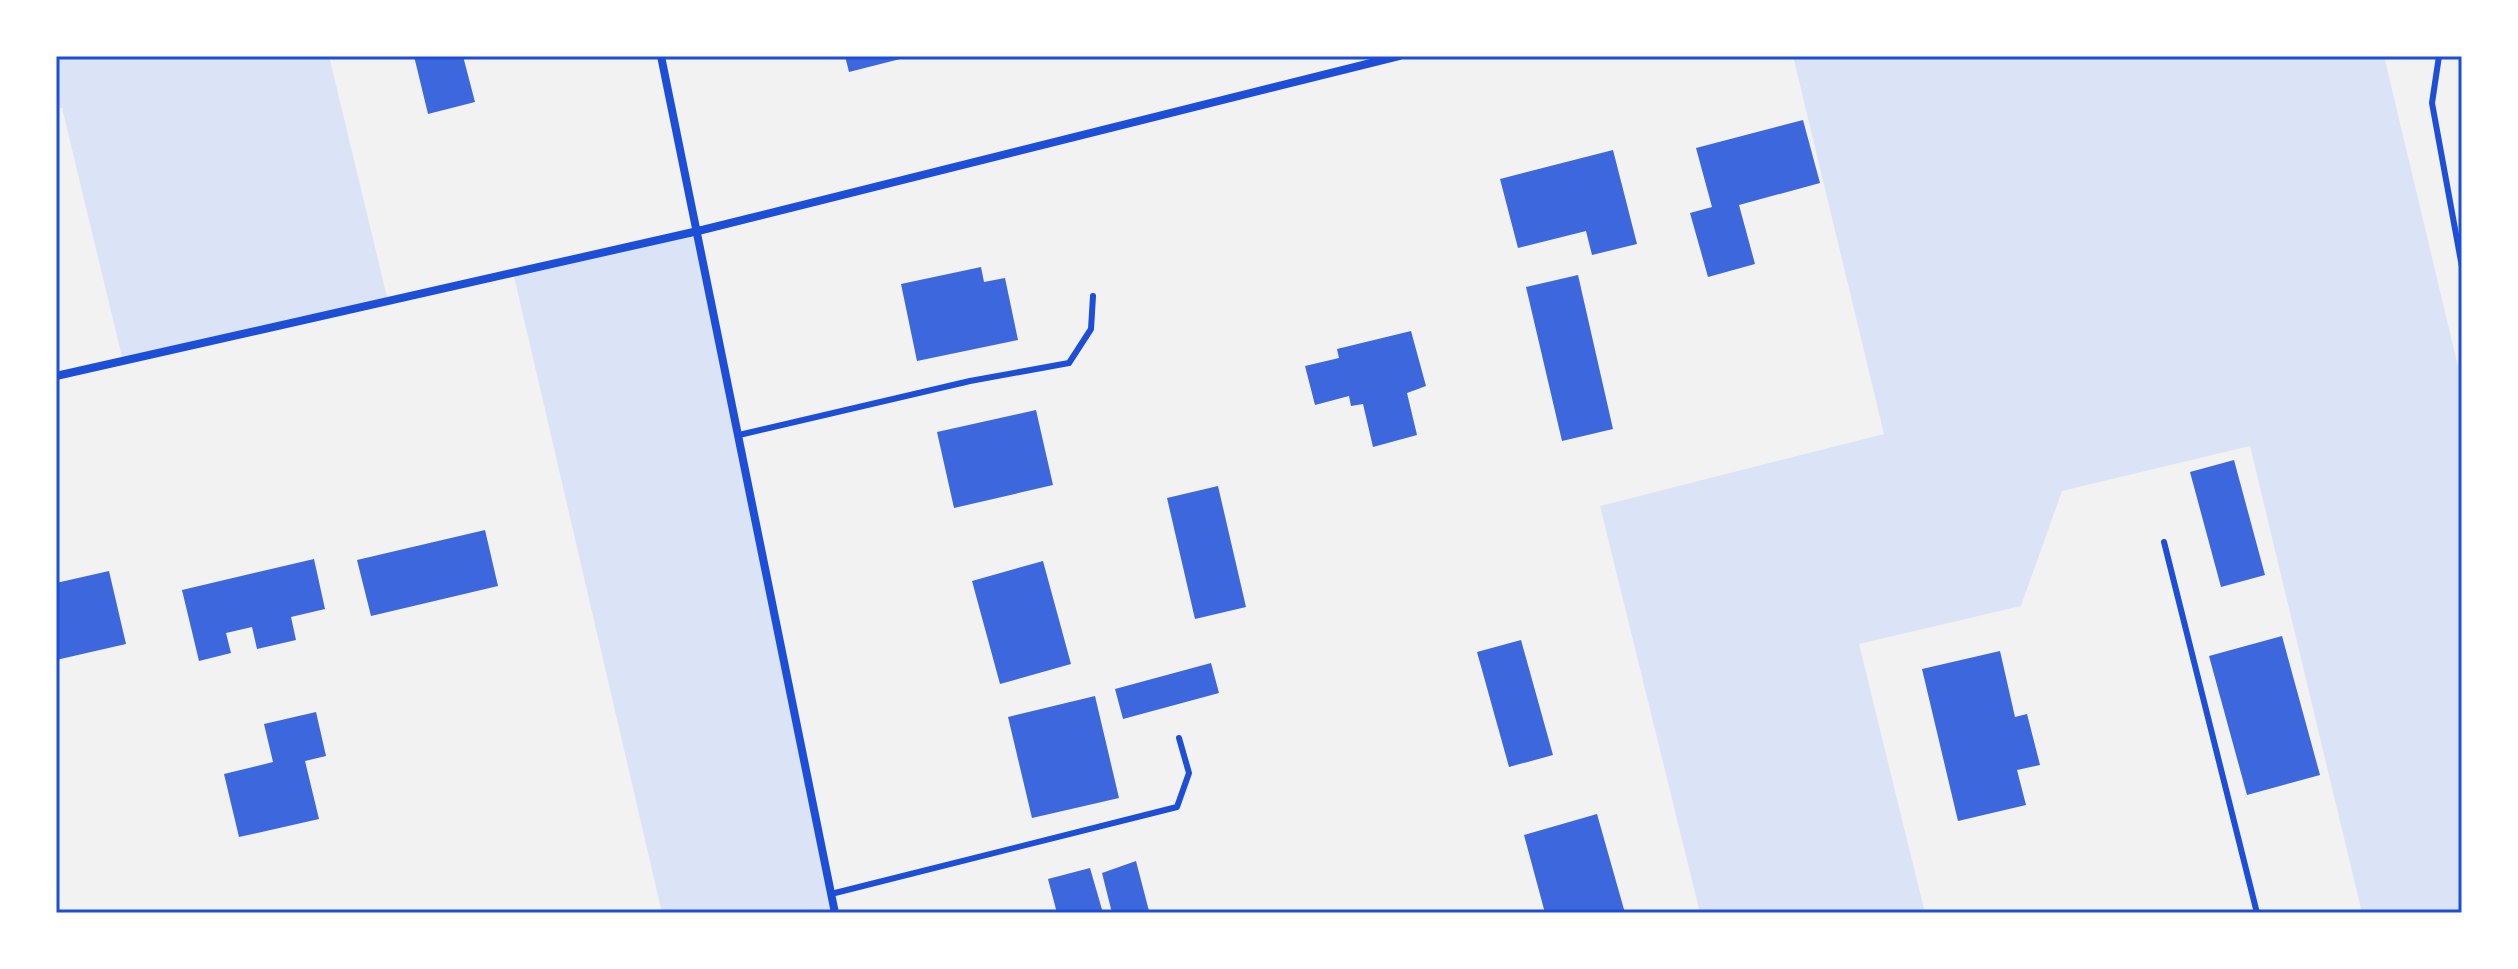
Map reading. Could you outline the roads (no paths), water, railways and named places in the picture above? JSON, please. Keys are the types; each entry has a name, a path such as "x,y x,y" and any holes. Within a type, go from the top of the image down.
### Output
{"street":[{"path":"661,56 835,913"},
{"path":"56,376 698,231 1399,56"}],"lane":[{"path":"2439,56 2432,103 2462,267"},
{"path":"739,435 970,381 1069,363 1091,329 1093,296"},
{"path":"2164,542 2257,913"},
{"path":"831,894 1177,807 1189,773 1179,738"}]}
